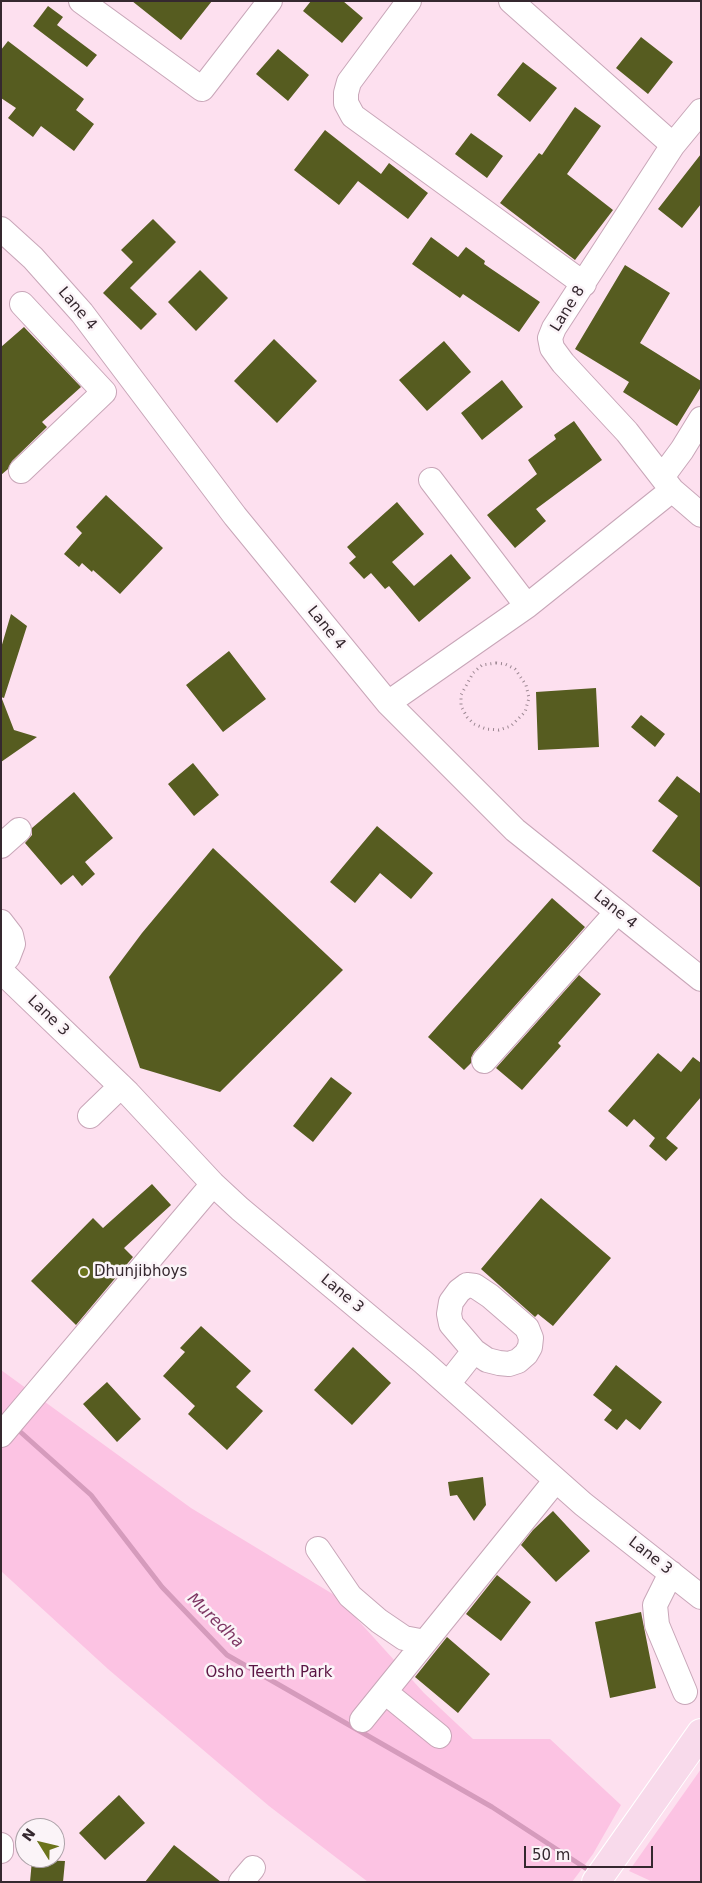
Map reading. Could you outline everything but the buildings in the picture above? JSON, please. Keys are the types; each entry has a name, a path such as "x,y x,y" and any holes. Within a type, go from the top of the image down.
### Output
{"main road":[{"path":"602,1872 701,1733"}],"street":[{"path":"81,1 202,89 270,1"},
{"path":"409,1 349,82 346,103 353,116 584,284"},
{"path":"511,1 673,145"},
{"name":"Lane 8","path":"701,111 673,145 554,328 550,338 552,348 627,432 667,484 701,515"},
{"name":"Lane 4","path":"1,229 33,258 82,313 235,516 388,703 515,830 701,979"},
{"path":"22,304 104,392 22,471"},
{"path":"69,354 97,333"},
{"path":"388,703 527,606 667,484 682,450 701,419"},
{"path":"431,480 527,606"},
{"path":"1,846 19,830"},
{"path":"484,1061 617,912"},
{"path":"1,922 11,935 13,944 8,957 1,965"},
{"name":"Lane 3","path":"1,971 121,1086 213,1184 240,1209 448,1384 583,1504 701,1597"},
{"path":"90,1116 121,1086"},
{"path":"1,1436 213,1184"},
{"path":"448,1384 474,1351"},
{"path":"362,1720 556,1480"},
{"path":"318,1549 350,1596 379,1621 404,1638 425,1642"},
{"path":"671,1573 655,1605 657,1625 685,1692"},
{"path":"385,1692 439,1736"},
{"path":"1,1845 1,1851"}],"path":[{"path":"505,664 516,669 526,685 530,698 525,712 511,726 499,730 486,729 474,724 467,717 461,706 461,695 466,683 482,665 505,664"}],"green space":[{"name":"Osho Teerth Park","path":"1,1370 191,1508 336,1596 424,1693 473,1739 550,1739 621,1805 593,1854 572,1882 368,1882 269,1806 108,1669 1,1571"},
{"path":"701,1769 701,1882 653,1882 629,1871"}],"waterway":[{"name":"Muredha","path":"16,1428 91,1495 162,1587 227,1655 492,1807 593,1873"}],"place":[{"name":"Dhunjibhoys","path":"84,1272"}]}
